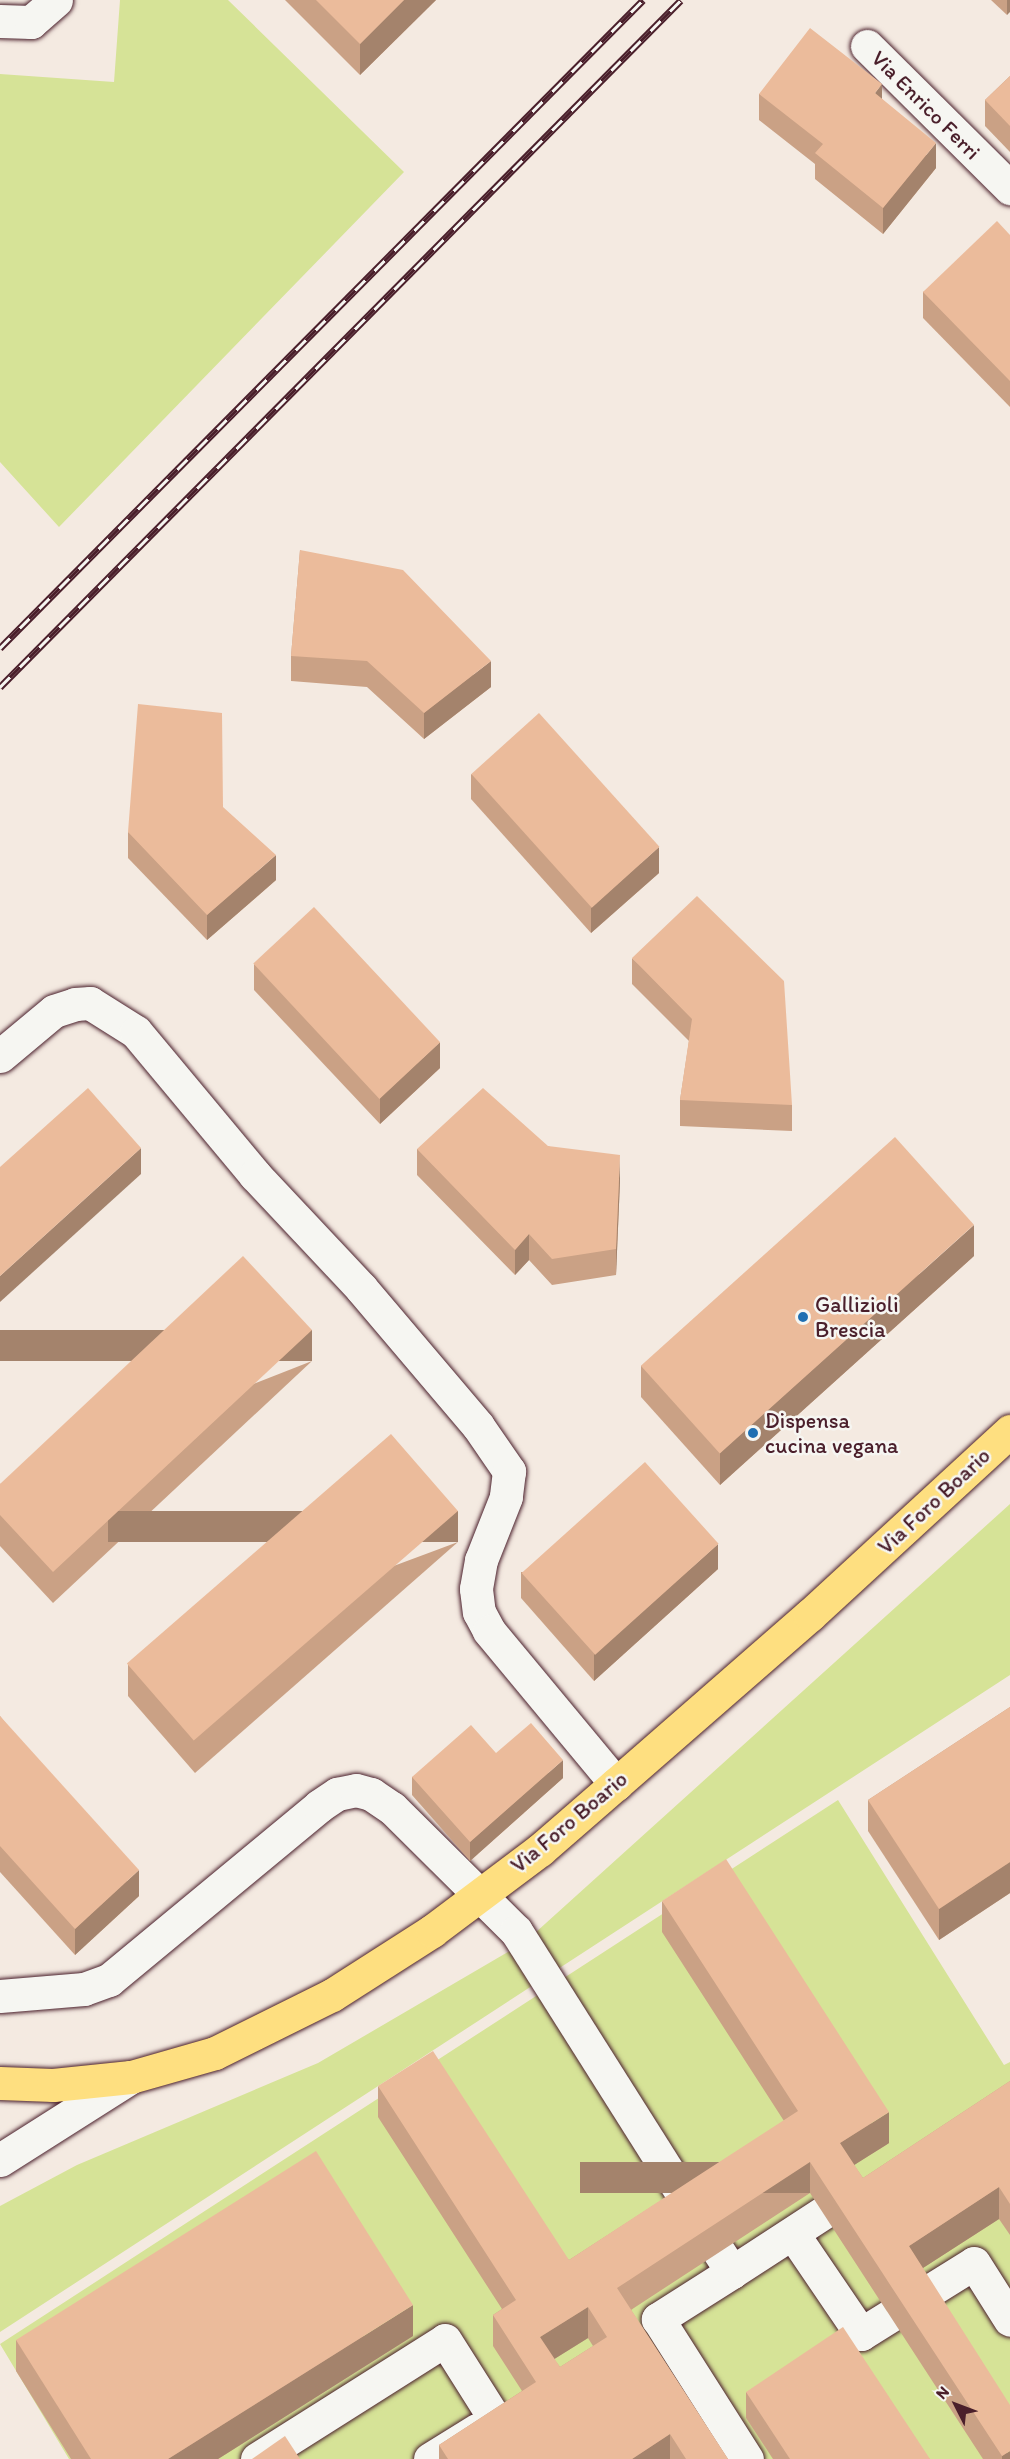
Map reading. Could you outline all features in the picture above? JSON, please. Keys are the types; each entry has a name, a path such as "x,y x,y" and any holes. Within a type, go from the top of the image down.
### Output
{"main road":[{"name":"Via Foro Boario","path":"0,2083 53,2085 131,2077 215,2053 332,1995 432,1931 616,1784 810,1615 1010,1431"},
{"name":"Via Foro Boario","path":"0,2108 53,2085"}],"street":[{"path":"0,21 31,22 56,0"},
{"name":"Via Enrico Ferri","path":"867,46 1010,188"},
{"path":"0,1056 54,1011 75,1004 90,1003 136,1032 255,1175 361,1288 478,1426 509,1471 506,1497 482,1560 476,1589 479,1612 489,1631 616,1784"},
{"path":"0,1996 84,1989 109,1980 319,1806 337,1794 356,1790 370,1794 392,1808 516,1931 693,2211"},
{"path":"0,2160 131,2077"},
{"path":"628,2337 658,2319 726,2262 793,2234 823,2213"},
{"path":"793,2234 861,2334 890,2316"},
{"path":"921,2296 974,2263 1010,2320"},
{"path":"658,2319 747,2459"},
{"path":"257,2459 445,2340 507,2411 430,2459"}],"green space":[{"path":"120,0 228,0 404,172 59,527 0,462 0,74 114,82"},
{"path":"1010,1504 1010,1675 0,2332 0,2206 77,2165 318,2063 525,1942"},
{"path":"838,1800 1004,2065 1010,2062 1010,2459 69,2459 0,2344"}],"building":[{"path":"316,0 404,0 360,44"},
{"path":"810,28 882,84 875,93 936,143 883,208 815,153 823,144 759,94"},
{"path":"1010,76 1010,126 985,100"},
{"path":"997,221 1010,235 1010,381 923,292"},
{"path":"300,550 403,570 491,661 424,713 367,661 291,656"},
{"path":"138,704 222,713 223,807 276,855 207,915 128,832"},
{"path":"539,713 659,847 592,908 471,774"},
{"path":"697,896 784,981 792,1105 680,1100 692,1019 632,958"},
{"path":"314,907 440,1042 379,1099 253,964"},
{"path":"88,1088 141,1148 0,1276 0,1167"},
{"path":"483,1088 548,1146 620,1155 616,1249 552,1259 529,1234 515,1250 417,1149"},
{"path":"895,1137 974,1225 720,1454 641,1366"},
{"path":"243,1256 312,1330 53,1572 0,1515 0,1484"},
{"path":"391,1434 458,1511 194,1741 127,1664"},
{"path":"645,1462 719,1544 595,1655 522,1573"},
{"path":"1010,1707 1010,1862 939,1909 868,1800"},
{"path":"0,1716 139,1870 75,1929 0,1846"},
{"path":"531,1723 563,1760 470,1842 412,1777 471,1725 496,1753"},
{"path":"726,1859 889,2112 840,2143 863,2178 1010,2081 1010,2204 999,2187 909,2246 1010,2405 1010,2451 1002,2456 810,2162 617,2288 728,2459 686,2459 670,2434 632,2459 448,2459 439,2445 536,2382 493,2315 516,2300 378,2086 433,2051 569,2260 798,2111 662,1901","holes":["588,2307 607,2337 560,2367 540,2337"]},
{"path":"316,2151 413,2305 168,2459 91,2459 16,2340"},
{"path":"843,2327 930,2459 790,2459 746,2392"},
{"path":"285,2436 300,2459 252,2459"}],"railway":[{"path":"0,648 643,0"},
{"path":"0,687 681,0"}],"place":[{"name":"Gallizioli Brescia","path":"803,1317"},
{"name":"Dispensa cucina vegana","path":"753,1433"}]}
